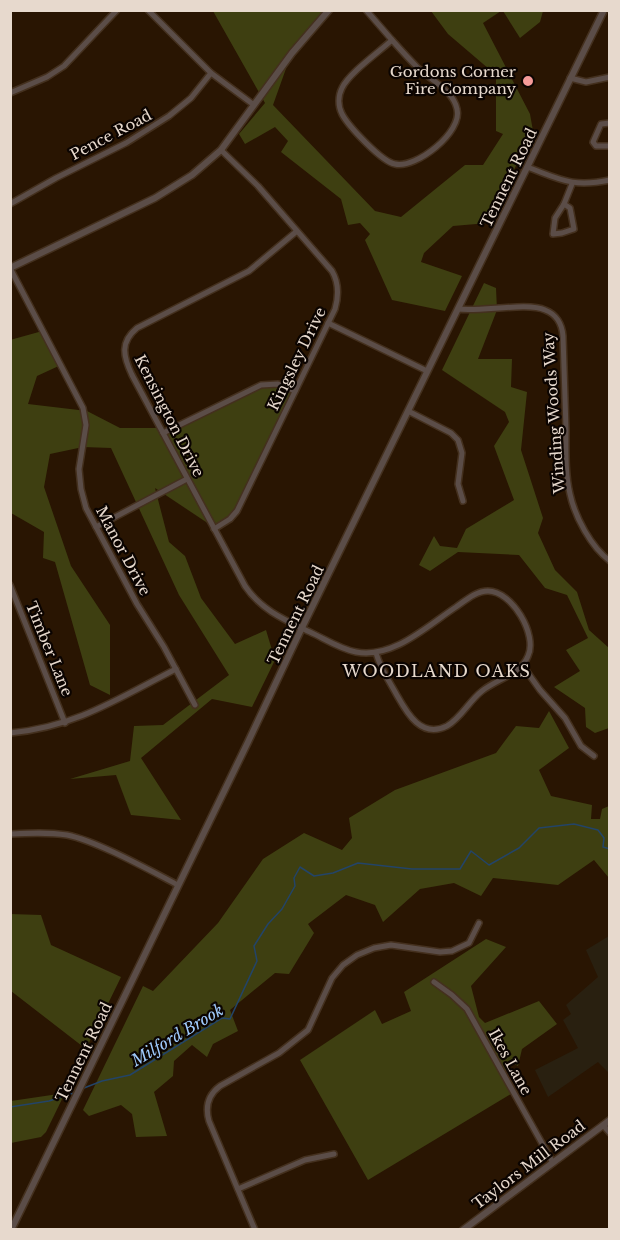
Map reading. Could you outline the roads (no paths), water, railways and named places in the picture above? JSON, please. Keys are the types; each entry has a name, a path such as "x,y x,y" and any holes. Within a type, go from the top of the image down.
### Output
{"street":[{"path":"10,93 47,77 64,66 117,10"},
{"path":"148,10 212,73 255,105"},
{"path":"10,268 166,192 192,175 220,150 306,34 329,10"},
{"path":"366,10 417,68 452,98 458,112 457,123 450,134 415,161 399,165 386,162 380,157 344,117 339,103 340,93 346,82 392,40"},
{"name":"Tennent Road","path":"11,1230 426,371 604,10"},
{"name":"Pence Road","path":"10,204 56,177 126,143 170,117 191,98 212,73"},
{"path":"570,78 586,82 609,77"},
{"path":"609,123 601,124 593,142 596,146 609,146"},
{"name":"Kingsley Drive","path":"214,529 227,522 237,511 338,299 335,277 258,186 220,150"},
{"path":"527,167 556,180 572,184 609,180"},
{"path":"564,204 570,208 574,229 553,234 555,218 572,184"},
{"name":"Kensington Drive","path":"297,231 249,271 140,326 127,338 124,346 127,364 244,586 255,601 273,614 348,650 376,653"},
{"name":"Manor Drive","path":"10,268 83,408 86,424 80,456 79,478 83,500 137,604 195,705"},
{"name":"Winding Woods Way","path":"458,309 477,311 540,308 557,320 563,336 566,458 570,495 579,518 594,544 609,561"},
{"path":"328,323 426,371"},
{"path":"163,433 261,385 278,384 295,391"},
{"path":"408,411 451,433 458,440 462,453 458,484 463,501"},
{"path":"96,526 187,479"},
{"name":"Timber Lane","path":"10,585 65,723"},
{"path":"489,591 508,598 527,629 531,646 523,666 481,692 448,725 432,729 418,724 409,715 379,664 376,653 399,644 477,594 489,591"},
{"path":"523,666 540,690 565,718 581,746 594,756"},
{"path":"10,733 65,723 94,712 176,669"},
{"path":"10,834 36,832 76,837 178,885"},
{"path":"255,1230 207,1115 207,1104 215,1089 279,1053 308,1030 332,978 357,955 374,948 391,945 441,952 452,951 469,943 479,923"},
{"name":"Ikes Lane","path":"434,982 467,1009 553,1163"},
{"name":"Taylors Mill Road","path":"463,1230 609,1120"},
{"path":"603,1125 609,1134"},
{"path":"238,1189 305,1160 334,1154"}],"waterway":[{"name":"Milford Brook","path":"84,1088 102,1081 130,1075 222,1018 230,1019 257,961 254,946 268,924 282,909 295,886 294,878 300,867 314,876 333,873 358,863 412,869 460,869 471,851 489,865 519,848 539,828 574,824 598,830 604,838 603,847 610,849"},
{"name":"Milford Brook","path":"10,1107 49,1101 74,1093"}],"place":[{"name":"Gordons Corner Fire Company","path":"528,81"}],"district":[{"name":"WOODLAND OAKS","path":"437,671"}]}
